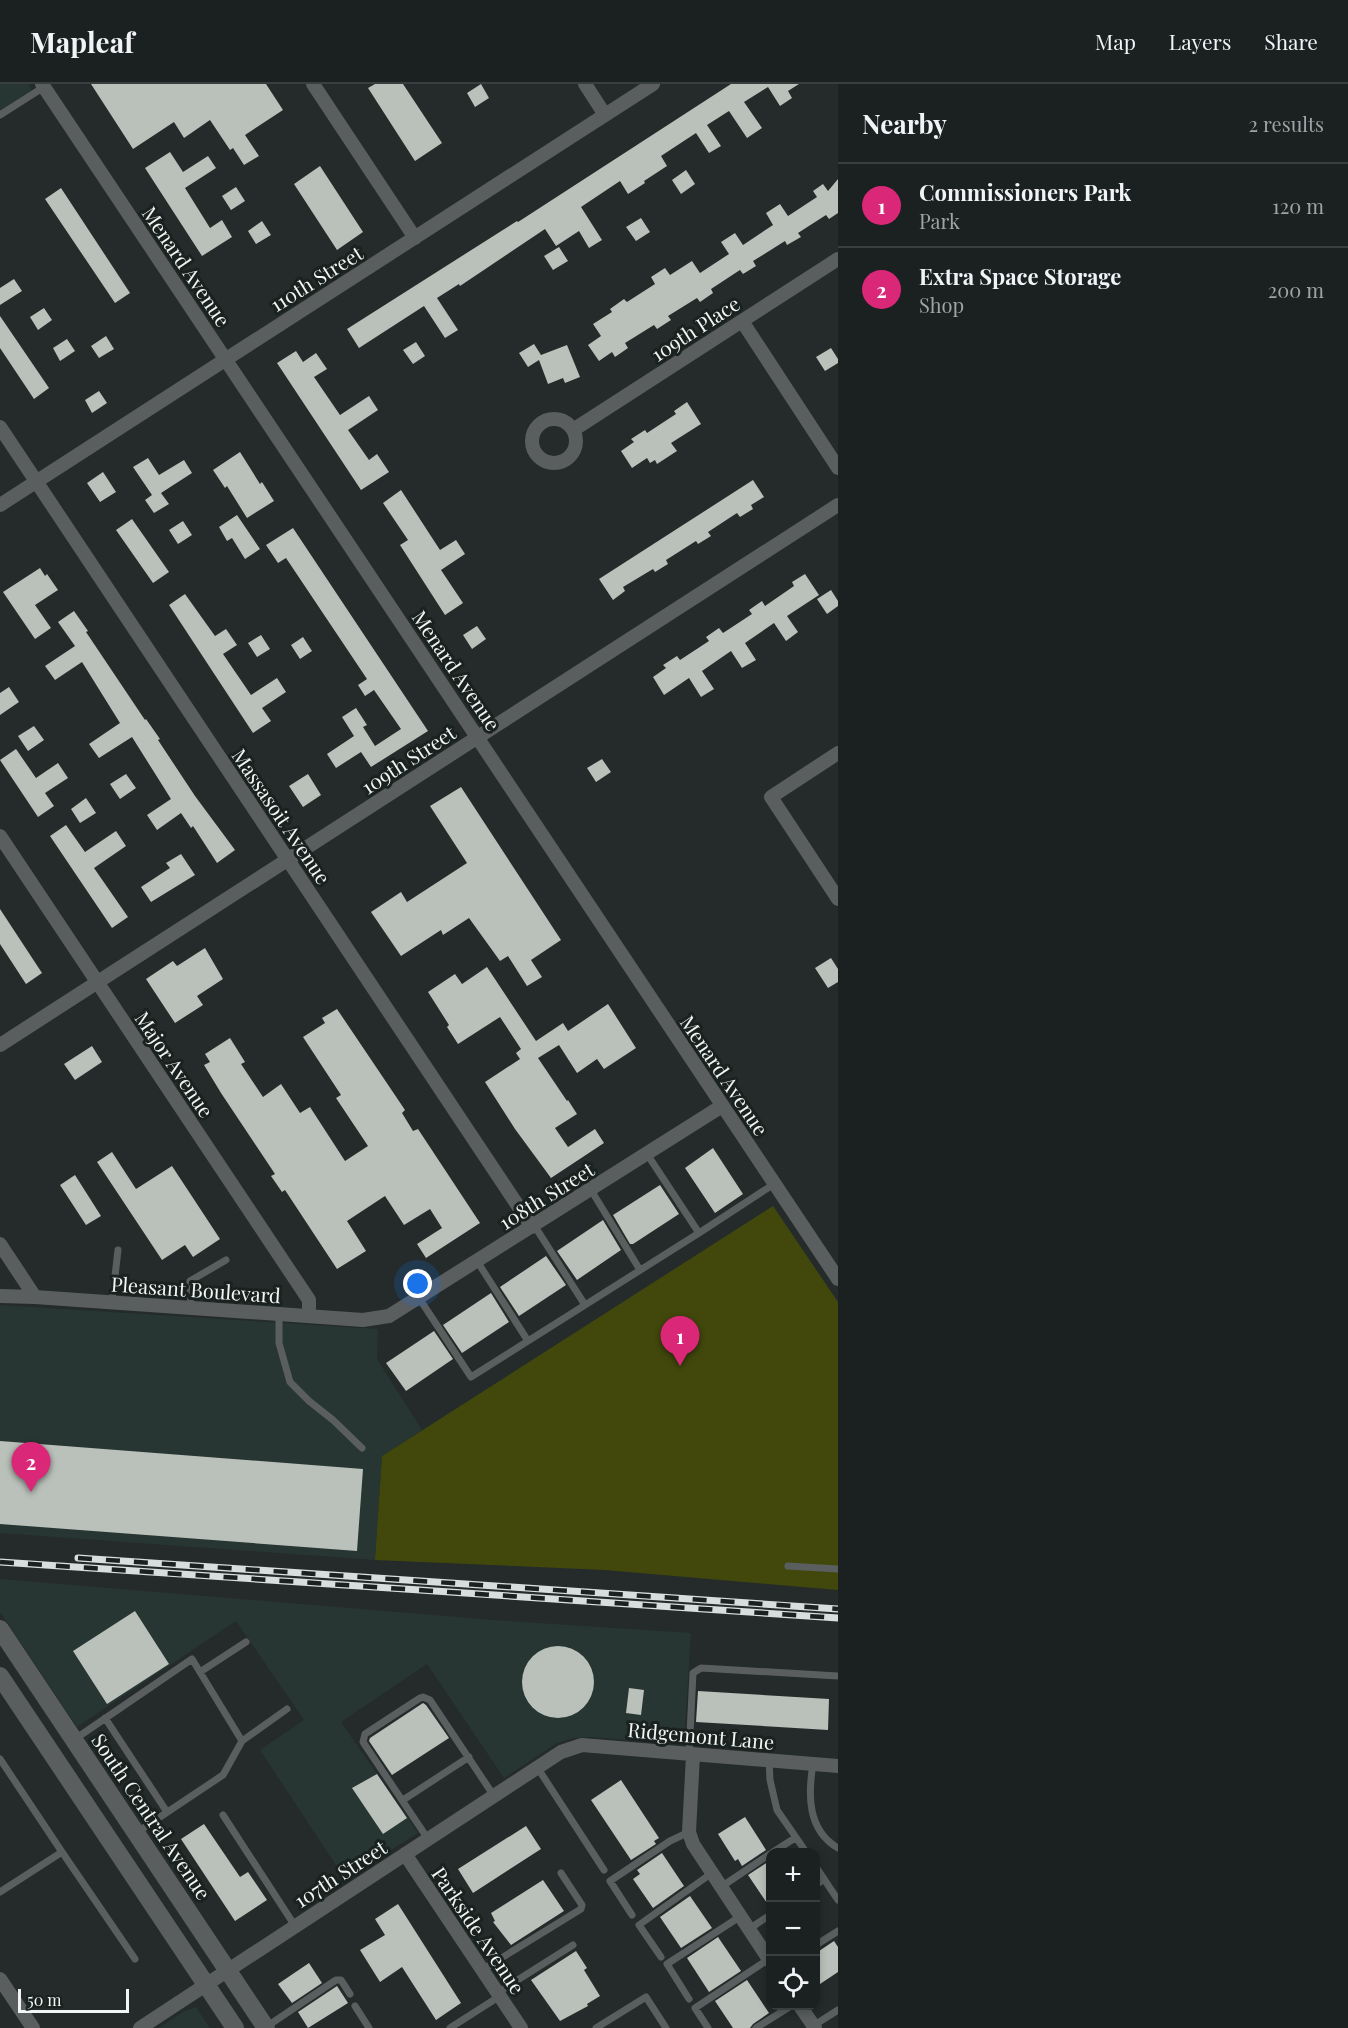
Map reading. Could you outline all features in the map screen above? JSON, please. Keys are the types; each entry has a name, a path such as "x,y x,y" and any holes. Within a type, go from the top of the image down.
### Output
{"street":[{"path":"313,84 415,238"},
{"path":"585,84 605,115"},
{"name":"110th Street","path":"0,505 653,84"},
{"name":"Menard Avenue","path":"43,85 838,1279"},
{"name":"109th Place","path":"573,430 838,259"},
{"path":"742,321 838,468"},
{"name":"Massasoit Avenue","path":"0,427 533,1226"},
{"name":"109th Street","path":"0,1045 838,505"},
{"path":"838,753 771,797 838,899"},
{"name":"Major Avenue","path":"0,836 309,1300 309,1316"},
{"name":"108th Street","path":"390,1316 722,1106"},
{"path":"0,1244 35,1297"},
{"name":"Pleasant Boulevard","path":"0,1296 363,1320 390,1316"},
{"name":"South Central Avenue","path":"0,1629 266,2028"},
{"path":"0,1676 235,2028"},
{"name":"Ridgemont Lane","path":"561,1752 582,1745 838,1766"},
{"name":"107th Street","path":"141,2028 561,1752"},
{"path":"691,1755 689,1832 693,1844 767,1956"},
{"name":"Parkside Avenue","path":"405,1854 521,2028"},
{"path":"0,1979 33,2028"},
{"path":"803,2010 814,2027"}],"lane":[{"path":"0,115 43,85"},
{"path":"647,1154 699,1233"},
{"path":"418,1298 471,1377 774,1184"},
{"path":"591,1190 640,1270"},
{"path":"533,1226 585,1305"},
{"path":"112,1302 118,1250"},
{"path":"190,1309 190,1281 226,1260"},
{"path":"477,1262 528,1341"},
{"path":"279,1314 279,1343 290,1382 362,1448"},
{"path":"788,1566 838,1569"},
{"path":"200,1672 246,1642"},
{"path":"74,1740 192,1659 242,1741"},
{"path":"691,1755 693,1673 701,1668 838,1676"},
{"path":"428,1839 363,1742 365,1734 392,1716 420,1698 430,1700 494,1796"},
{"path":"136,1833 223,1775 242,1741 287,1709"},
{"path":"105,1718 167,1812"},
{"path":"403,1800 469,1757"},
{"path":"0,1759 135,1959"},
{"path":"769,1761 770,1780 777,1810 803,1848"},
{"path":"813,1764 809,1793 811,1809 821,1831 830,1843 838,1848"},
{"path":"537,1767 604,1870"},
{"path":"223,1815 295,1926"},
{"path":"632,1915 610,1881 670,1841 689,1832"},
{"path":"780,1848 795,1838"},
{"path":"0,1892 62,1852"},
{"path":"721,1887 766,1857"},
{"path":"661,1957 639,1925 712,1873"},
{"path":"820,1873 838,1900"},
{"path":"482,1970 581,1909 582,1905 561,1874"},
{"path":"820,1882 824,1879"},
{"path":"689,1999 667,1965 741,1916"},
{"path":"749,1929 766,1918"},
{"path":"820,1942 838,1931"},
{"path":"450,2028 573,1945"},
{"path":"708,2028 695,2008 766,1963"},
{"path":"266,2028 336,1980 341,1980 350,1994"},
{"path":"596,2028 646,1996 666,2028"},
{"path":"354,2006 369,2028"},
{"path":"756,2028 785,2010"},
{"path":"814,2027 838,2010"}],"shaded area":[{"path":"0,84 28,84 34,93 0,115"},
{"path":"0,1305 378,1329 377,1359 422,1430 382,1456 375,1560 0,1533"},
{"path":"0,1579 494,1620 691,1633 684,1744 589,1737 574,1738 557,1743 504,1778 427,1664 341,1722 418,1833 345,1879 260,1750 304,1720 236,1621 77,1727 0,1612"},
{"path":"196,2007 210,2028 159,2028 184,2011"}],"green space":[{"path":"773,1206 838,1302 838,1590 605,1570 375,1560 382,1456"}],"building":[{"path":"91,84 266,84 283,110 245,135 259,156 244,165 233,148 230,150 210,120 184,138 174,122 133,149"},
{"path":"375,84 403,84 442,143 415,161 368,88"},
{"path":"481,84 489,98 475,107 467,93"},
{"path":"731,84 799,84 788,91 792,98 780,106 768,87 744,102 762,128 747,138 729,111 707,125 721,146 709,153 696,133 661,156 667,166 628,194 620,181 581,207 602,240 589,248 579,231 556,246 545,229 460,286 459,284 437,298 458,330 445,338 424,306 359,348 347,329"},
{"path":"170,152 183,172 208,156 216,168 185,188 210,228 222,220 232,237 202,256 145,168"},
{"path":"320,166 363,232 337,250 294,184"},
{"path":"686,170 695,184 681,194 672,180"},
{"path":"838,179 838,213 829,219 826,215 798,233 801,237 787,245 785,241 753,261 756,266 743,274 740,270 711,289 713,293 700,302 697,298 668,316 671,320 657,329 654,325 625,343 628,348 615,357 612,352 599,361 588,345 601,336 593,324 612,312 610,309 624,299 627,302 655,284 651,277 665,268 670,275 692,261 700,273 729,254 721,242 735,233 743,245 773,225 766,213 780,204 788,216 817,197 813,191 823,184 828,191"},
{"path":"236,187 245,201 231,210 222,196"},
{"path":"61,188 130,293 115,303 45,199"},
{"path":"641,218 650,232 636,241 626,227"},
{"path":"262,221 271,235 256,244 248,231"},
{"path":"559,247 568,261 553,270 544,256"},
{"path":"14,279 22,291 0,305 0,288"},
{"path":"44,308 52,320 38,330 30,317"},
{"path":"0,316 49,388 34,399 0,348"},
{"path":"106,336 114,349 99,358 91,346"},
{"path":"67,339 75,351 60,361 53,348"},
{"path":"416,342 425,356 413,364 403,350"},
{"path":"534,344 541,355 567,345 580,377 565,383 563,378 548,384 539,360 528,367 519,353"},
{"path":"831,348 838,363 825,371 816,357"},
{"path":"296,351 303,362 316,353 327,369 314,377 340,415 369,396 378,410 348,430 369,460 377,454 389,472 361,490 277,363"},
{"path":"99,391 107,403 92,413 85,400"},
{"path":"687,402 701,424 671,443 677,451 657,464 655,460 650,463 647,458 632,468 621,451 634,442 631,439 645,430 647,433 676,414 674,411"},
{"path":"240,452 260,484 262,482 274,501 247,518 227,486 225,488 213,470"},
{"path":"148,458 159,475 184,460 192,473 161,493 169,504 154,513 145,500 152,495 133,467"},
{"path":"103,472 116,492 100,502 87,483"},
{"path":"753,480 764,497 751,505 753,509 740,517 737,513 708,532 711,536 698,544 696,541 666,560 668,564 655,572 653,569 623,587 625,591 613,600 599,579"},
{"path":"401,490 440,550 456,540 465,554 441,570 463,603 445,615 400,545 408,540 383,503"},
{"path":"237,515 260,549 245,559 232,538 227,541 219,527"},
{"path":"132,519 169,572 153,583 116,530"},
{"path":"183,521 192,535 178,544 169,530"},
{"path":"293,528 428,731 371,767 361,752 336,768 327,754 354,736 342,717 356,708 367,725 363,727 375,746 401,729 374,690 365,696 358,685 367,679 286,558 278,563 266,545"},
{"path":"40,568 58,590 35,605 51,628 35,639 3,592"},
{"path":"805,574 819,595 787,616 798,632 786,641 774,623 745,643 756,660 742,668 731,651 702,671 714,689 701,697 689,678 664,695 653,677 666,668 663,665 677,656 680,660 709,641 706,637 719,628 723,633 752,614 749,610 762,601 765,606 794,586 792,582"},
{"path":"831,590 838,601 838,606 827,614 817,599"},
{"path":"185,594 215,636 226,629 237,645 223,654 251,695 277,678 286,692 262,708 271,721 253,733 169,605"},
{"path":"74,611 145,720 160,739 158,740 195,796 235,850 217,863 193,826 191,828 181,813 157,830 147,815 171,799 132,737 99,758 89,744 120,723 82,662 55,680 45,666 75,646 58,622"},
{"path":"477,626 486,639 472,649 463,635"},
{"path":"261,635 270,649 257,657 248,643"},
{"path":"303,637 312,651 300,659 291,645"},
{"path":"9,687 19,702 0,715 0,693"},
{"path":"34,726 44,740 28,751 18,736"},
{"path":"16,749 36,778 58,763 68,778 45,793 54,806 38,817 0,760"},
{"path":"602,759 611,772 596,782 587,768"},
{"path":"126,774 136,788 120,799 110,784"},
{"path":"308,774 321,795 303,807 289,786"},
{"path":"461,787 561,940 531,960 542,977 527,986 508,956 500,961 469,918 443,935 441,930 401,956 371,912 401,892 407,902 467,863 430,806"},
{"path":"86,798 96,813 80,823 71,809"},
{"path":"66,825 85,852 116,831 126,846 94,868 128,917 112,928 50,836"},
{"path":"181,854 195,875 151,902 141,887 170,868 166,863"},
{"path":"0,909 42,973 26,984 0,944"},
{"path":"205,948 223,979 197,996 203,1005 175,1023 146,979 173,961 177,966"},
{"path":"831,958 838,969 838,982 828,988 815,968"},
{"path":"487,967 536,1041 563,1023 568,1031 608,1004 636,1048 604,1069 597,1059 577,1073 559,1045 538,1058 577,1114 555,1128 568,1147 595,1129 604,1143 551,1178 515,1129 485,1082 520,1059 516,1053 521,1049 500,1017 458,1044 428,992 455,974 462,984"},
{"path":"337,1009 405,1110 402,1113 413,1131 418,1129 480,1223 426,1258 417,1244 442,1228 430,1209 404,1225 385,1196 347,1221 366,1251 337,1269 285,1190 282,1192 271,1176 275,1174 204,1065 210,1062 205,1054 230,1038 245,1062 241,1064 263,1097 281,1084 300,1113 310,1107 345,1161 368,1146 336,1098 341,1095 303,1037 325,1023 322,1018"},
{"path":"92,1046 102,1062 75,1080 64,1064"},
{"path":"713,1148 743,1194 715,1213 685,1168"},
{"path":"112,1152 136,1189 172,1166 220,1239 193,1257 185,1245 162,1260 97,1162"},
{"path":"75,1175 101,1216 86,1225 60,1185"},
{"path":"660,1185 679,1214 630,1244 613,1215"},
{"path":"603,1220 621,1250 577,1280 557,1251"},
{"path":"546,1256 566,1285 519,1316 500,1287"},
{"path":"491,1293 509,1322 462,1353 443,1325"},
{"path":"434,1331 453,1359 406,1391 386,1363"},
{"path":"0,1441 363,1469 357,1551 0,1524"},
{"path":"135,1611 169,1664 107,1704 73,1651"},
{"path":"558,1646 578,1652 588,1662 594,1682 588,1702 578,1712 558,1718 538,1712 528,1702 522,1682 528,1662 538,1652"},
{"path":"629,1688 644,1690 641,1715 626,1713"},
{"path":"698,1691 829,1699 828,1730 696,1722"},
{"path":"423,1703 449,1738 392,1775 369,1741 370,1738"},
{"path":"377,1774 407,1818 383,1834 352,1788"},
{"path":"621,1780 659,1838 654,1841 656,1844 631,1860 591,1800"},
{"path":"745,1817 766,1850 742,1866 738,1859 735,1861 718,1834"},
{"path":"204,1824 240,1877 248,1872 267,1900 235,1921 181,1839"},
{"path":"526,1826 541,1849 473,1893 458,1869"},
{"path":"662,1853 684,1886 653,1908 633,1879 640,1874 637,1870"},
{"path":"766,1863 766,1902 748,1875"},
{"path":"543,1880 564,1911 511,1945 493,1922 495,1921 491,1913"},
{"path":"690,1896 712,1928 681,1948 660,1917"},
{"path":"398,1904 461,2003 436,2020 402,1967 380,1982 360,1950 385,1935 375,1919"},
{"path":"718,1937 741,1971 709,1992 687,1958"},
{"path":"834,1941 838,1947 838,1972 820,1984 820,1956 820,1950"},
{"path":"576,1951 587,1968 584,1970 600,1996 587,2004 588,2006 560,2021 531,1980"},
{"path":"309,1963 322,1983 292,2003 278,1984"},
{"path":"747,1980 769,2013 750,2028 733,2028 715,2001"},
{"path":"337,1986 348,2003 308,2028 298,2012"}],"railway":[{"path":"78,1558 838,1609"},
{"path":"0,1562 838,1618"}],"place":[{"name":"Commissioners Park","path":"680,1366"},
{"name":"Extra Space Storage","path":"31,1492"}]}
